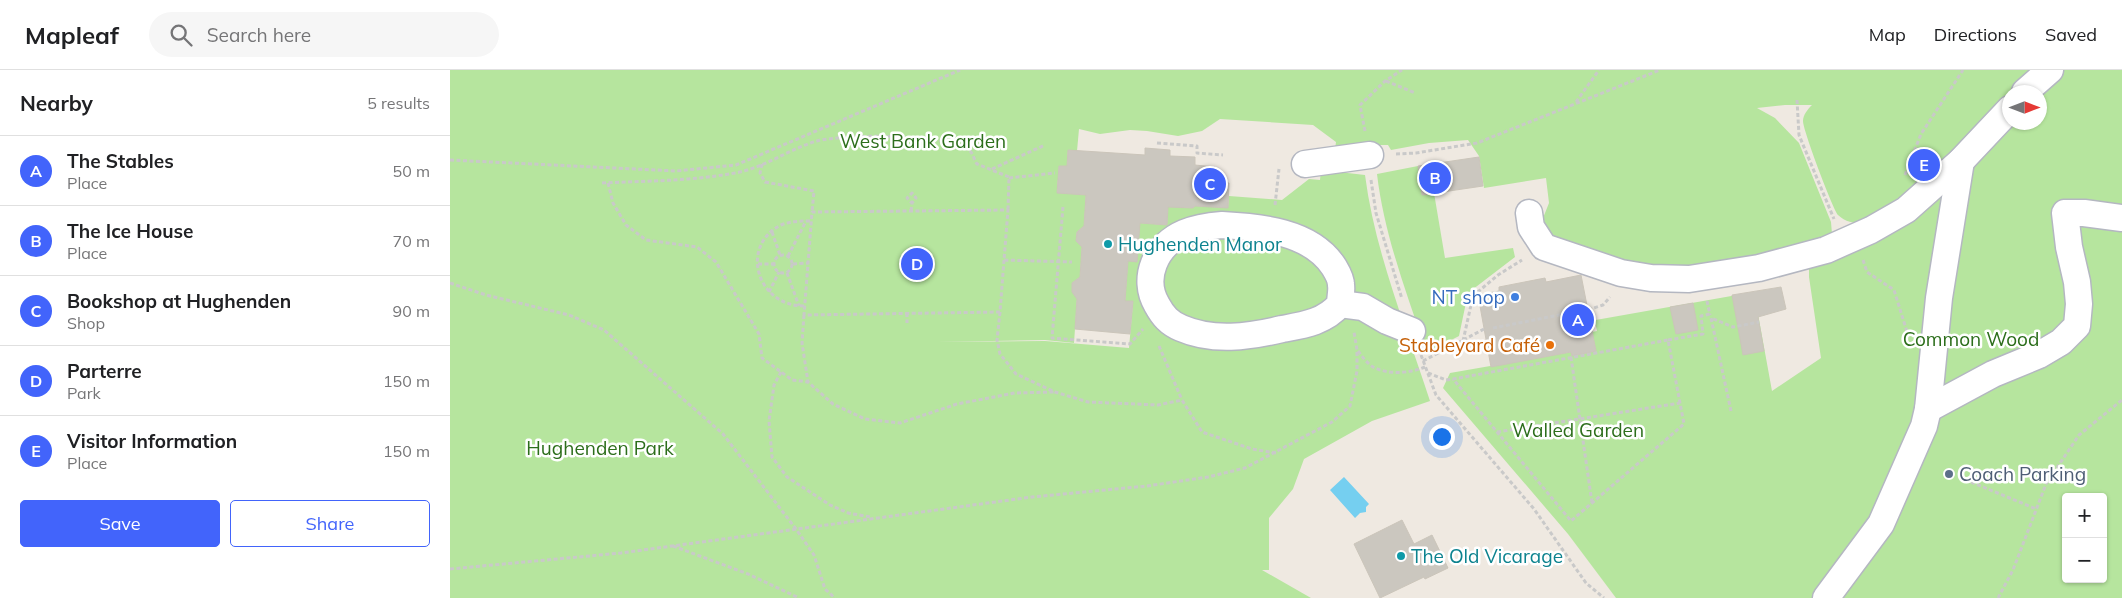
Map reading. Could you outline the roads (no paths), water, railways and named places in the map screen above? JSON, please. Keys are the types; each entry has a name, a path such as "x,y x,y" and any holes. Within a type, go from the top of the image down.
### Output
{"lane":[{"path":"2033,85 2050,70"},
{"path":"1529,213 1531,227 1544,247 1620,273 1651,278 1689,279 1759,268 1799,259 1850,240 1906,210 1962,161 2002,118"},
{"path":"1305,164 1370,155"},
{"path":"1826,598 1881,524 1924,426 1928,409 1938,298 1962,161"},
{"path":"1928,409 1993,374 2039,355 2077,326 2080,304 2065,214 2084,213 2122,218"},
{"path":"1340,304 1340,279 1326,257 1304,242 1272,231 1249,226 1222,225 1199,228 1182,234 1166,245 1154,262 1150,279 1152,294 1163,316 1171,323 1195,333 1222,337 1250,336 1301,326 1326,317 1340,304 1363,306 1412,332"}],"water":[{"path":"1344,477 1369,504 1366,507 1366,512 1360,513 1355,518 1330,490"}],"place":[{"name":"Visitor Information","path":"1924,165"},
{"name":"The Ice House","path":"1435,178"},
{"name":"Bookshop at Hughenden","path":"1210,184"},
{"name":"Hughenden Manor","path":"1108,244"},
{"name":"Parterre","path":"917,264"},
{"name":"NT shop","path":"1515,297"},
{"name":"The Stables","path":"1578,320"},
{"name":"Stableyard Café","path":"1550,345"},
{"name":"Coach Parking","path":"1949,474"},
{"name":"The Old Vicarage","path":"1401,556"}],"park label":[{"name":"West Bank Garden","path":"923,141"},
{"name":"Common Wood","path":"1971,339"},
{"name":"Walled Garden","path":"1578,430"},
{"name":"Hughenden Park","path":"600,448"}]}
